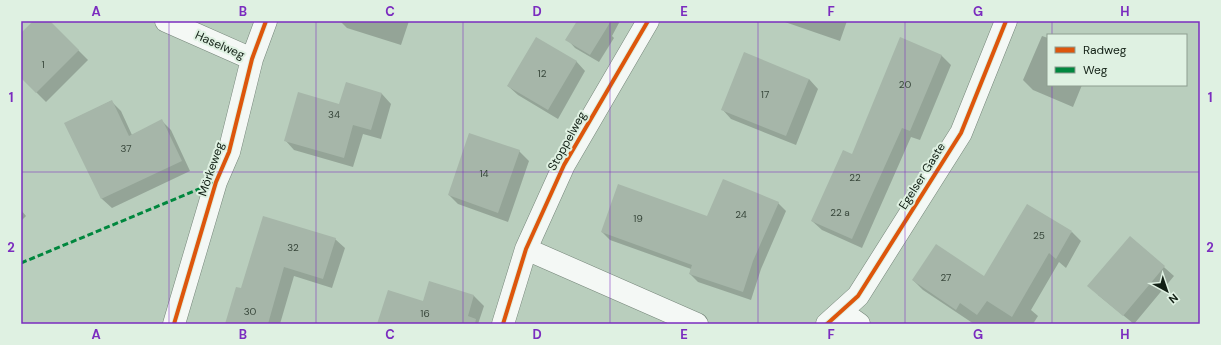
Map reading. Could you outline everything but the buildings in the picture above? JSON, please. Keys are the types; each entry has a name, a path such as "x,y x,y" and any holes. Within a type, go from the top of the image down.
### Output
{"street":[{"name":"Haselweg","path":"166,21 252,59"},
{"name":"Mörkeweg","path":"174,324 216,182 229,152 252,59 266,21"},
{"name":"Stoppelweg","path":"504,324 526,249 564,165 648,21"},
{"name":"Egelser Gaste","path":"842,320 960,132 1006,21"},
{"path":"526,249 697,324"}],"marked path":[{"path":"21,263 216,182"}],"cycle path":[{"path":"174,324 216,182 229,152 252,59 266,21"},
{"path":"503,324 526,249 564,165 648,21"},
{"path":"827,324 858,296 961,133 1006,21"}]}
